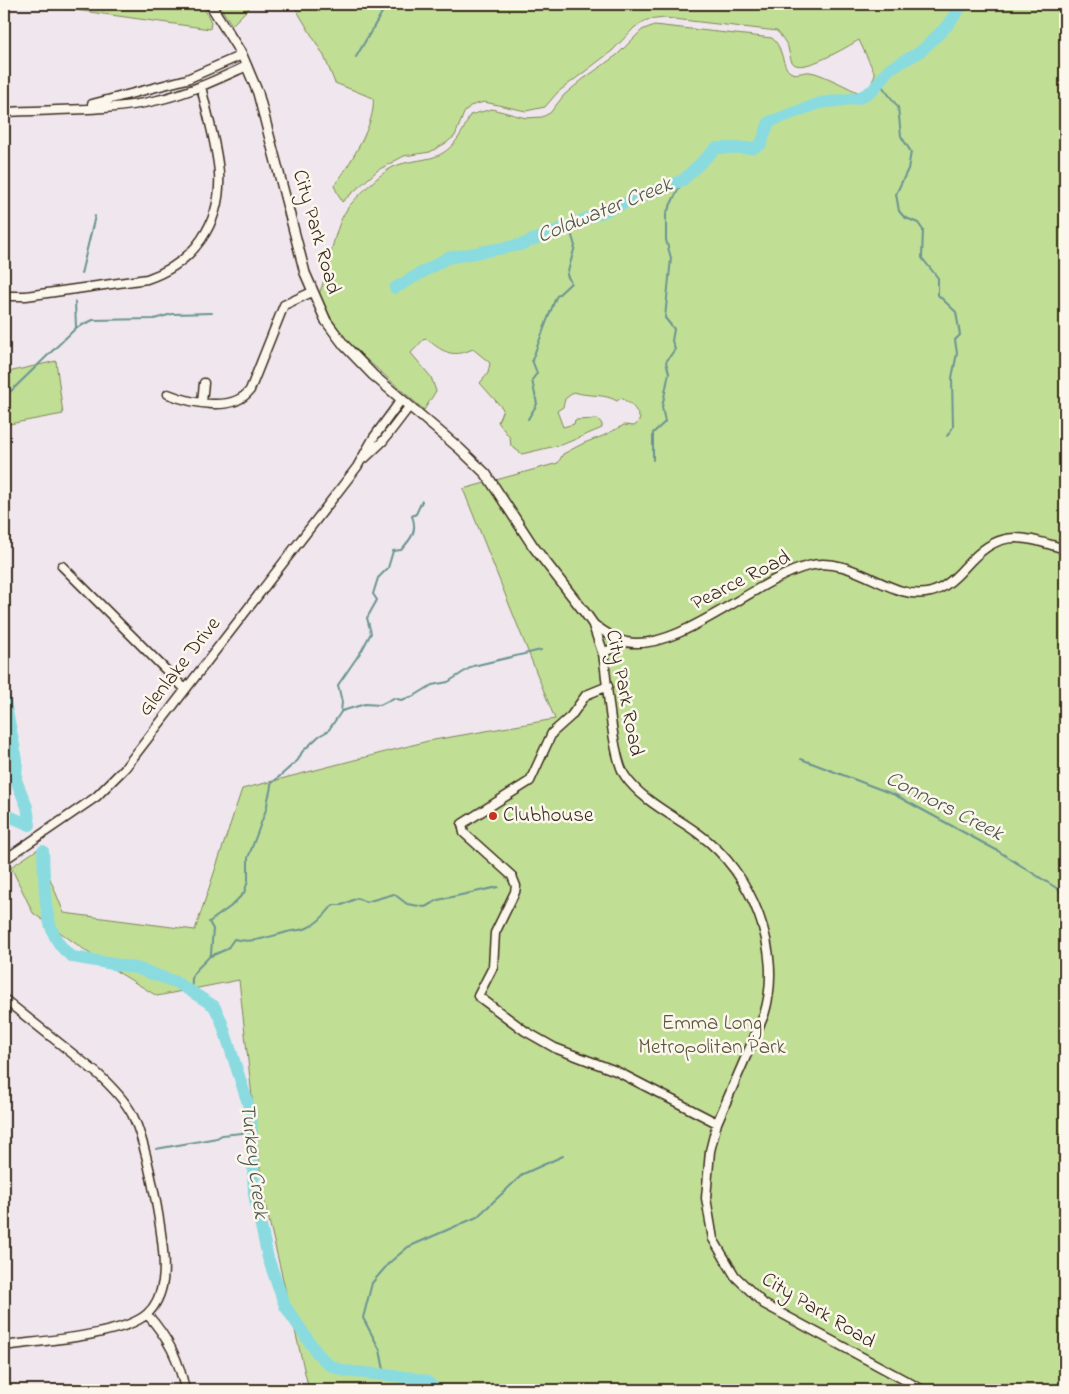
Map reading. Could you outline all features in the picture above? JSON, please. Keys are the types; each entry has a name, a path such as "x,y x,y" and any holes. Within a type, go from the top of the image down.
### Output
{"street":[{"name":"City Park Road","path":"210,4 242,55 264,111 305,273 326,321 344,345 401,400 460,449 486,474 534,546 593,624 603,653 617,754 623,774 644,796 700,834 729,860 745,884 768,948 771,964 769,1000 717,1123 708,1167 707,1214 720,1252 735,1276 764,1304 923,1390"},
{"path":"75,108 141,92 187,78 242,55"},
{"path":"4,112 117,106 157,100 201,86 247,66"},
{"path":"4,296 26,296 147,279 160,274 187,257 207,233 214,217 218,194 219,172 201,86"},
{"path":"168,394 180,399 224,405 245,397 250,390 284,305 312,292"},
{"path":"202,402 204,383"},
{"name":"Glenlake Drive","path":"357,467 374,437 401,400"},
{"name":"Glenlake Drive","path":"4,860 96,797 111,783 357,467 383,441 409,407"},
{"name":"Pearce Road","path":"626,642 643,642 668,637 710,618 782,574 810,565 840,564 896,589 915,594 932,592 957,577 980,550 992,542 1014,536 1065,549"},
{"path":"62,566 185,689"},
{"path":"593,624 626,642"},
{"path":"603,653 626,642"},
{"path":"608,686 586,696 571,716 552,733 530,781 462,824 464,833 512,876 516,886 514,897 496,933 493,967 478,996 524,1031 550,1045 616,1071 717,1123"},
{"path":"4,998 112,1087 133,1117 143,1148 162,1233 163,1279 161,1292 147,1314 135,1322 113,1330 4,1346"},
{"path":"147,1314 164,1333 175,1352 185,1390"}],"green space":[{"path":"33,4 202,4 211,22 210,29"},
{"path":"218,4 253,4 232,25"},
{"name":"Emma Long Metropolitan Park","path":"293,4 1065,4 1065,1390 309,1390 263,1195 239,980 157,996 103,963 33,913 11,867 38,849 64,913 195,930 242,789 428,741 555,719 463,489 558,463 563,454 624,425 635,426 640,419 633,406 621,398 617,401 607,397 574,392 565,399 563,407 557,411 563,427 574,424 575,420 598,419 602,424 602,428 564,444 522,454 511,446 510,438 498,422 503,409 480,383 488,373 490,363 473,349 458,353 447,352 425,338 411,353 431,377 436,391 424,410 349,344 331,318 319,294 344,214 365,189 393,167 403,163 434,157 447,150 461,134 470,115 492,109 526,118 542,117 550,113 564,95 617,55 642,30 654,25 772,38 776,42 785,66 790,72 795,74 815,73 862,94 871,85 875,74 859,40 814,63 797,65 792,62 788,47 777,31 665,18 647,20 635,27 612,51 558,92 545,107 526,111 484,102 470,106 464,113 455,136 446,143 430,152 404,156 378,170 342,202 334,186 354,156 366,131 371,119 373,98 335,83 324,56"},
{"path":"56,361 63,414 4,425 4,373"}],"waterway":[{"path":"356,57 387,4"},
{"name":"Coldwater Creek","path":"395,288 447,258 520,245 683,180 716,148 753,148 761,144 769,122 820,103 859,98 873,90 889,69 920,52 948,25 963,4"},
{"path":"879,82 898,107 901,136 911,152 908,169 896,194 899,211 904,217 918,223 923,230 922,258 938,278 938,295 956,312 960,335 955,340 957,353 952,378 953,427 947,436"},
{"path":"653,460 653,433 665,422 662,407 669,373 666,362 675,349 672,341 674,329 665,318 671,258 666,240 666,214 683,180"},
{"path":"81,274 95,216"},
{"path":"528,419 537,404 532,380 537,373 532,360 556,297 571,283 567,275 575,246 569,226"},
{"path":"75,302 76,327"},
{"path":"4,395 11,391 76,328 93,320 154,319 172,314 212,313"},
{"path":"194,994 192,986 193,975 211,954 213,929 209,922 230,907 244,893 248,881 248,858 267,807 271,784 298,760 302,752 319,736 328,731 341,712 342,702 338,685 362,650 371,633 367,618 377,600 373,594 378,578 388,568 393,551 401,550 410,538 414,530 412,516 416,514 422,501"},
{"path":"342,711 365,704 380,705 394,698 401,700 414,696 432,685 448,682 473,666 541,650"},
{"name":"Turkey Creek","path":"4,697 17,760 16,780 27,807 30,825"},
{"name":"Connors Creek","path":"801,759 895,795 998,851 1058,889 1065,898"},
{"path":"4,814 30,825"},
{"name":"Turkey Creek","path":"43,851 45,894 50,924 55,937 63,948 73,957 136,968 176,982 214,1006 221,1020 251,1113 254,1194 268,1258 285,1306 317,1353 329,1365 344,1371 406,1377 426,1381 437,1390"},
{"path":"211,956 227,949 234,939 247,941 307,928 321,918 333,905 342,905 357,898 366,902 394,894 407,904 425,907 438,900 498,887"},
{"path":"156,1149 217,1138 222,1135 252,1132"},
{"path":"385,1375 380,1350 363,1318 372,1283 389,1263 408,1247 477,1217 523,1174 563,1156"}],"place":[{"name":"Clubhouse","path":"493,816"}]}
